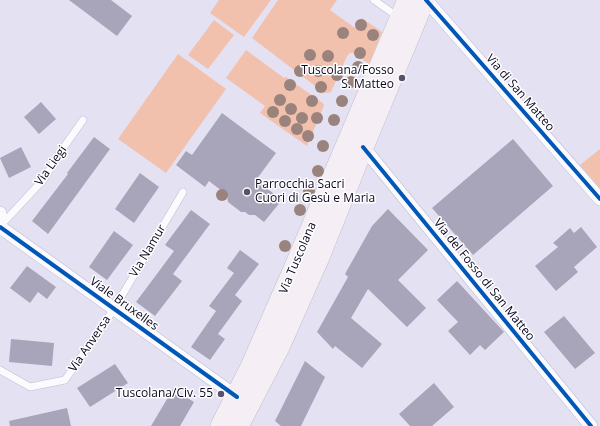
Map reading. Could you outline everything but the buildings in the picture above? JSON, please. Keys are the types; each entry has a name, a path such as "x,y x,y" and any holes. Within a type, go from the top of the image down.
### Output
{"main road":[{"name":"Via Tuscolana","path":"238,426 280,347 362,146 425,0"},
{"name":"Via Tuscolana","path":"221,426 237,397 294,269 404,9"}],"street":[{"name":"Via di San Matteo","path":"425,0 600,199"},
{"name":"Via del Fosso di San Matteo","path":"362,146 590,426"},
{"name":"Viale Bruxelles","path":"0,227 237,397"}],"lane":[{"path":"374,0 404,9"},
{"name":"Via Liegi","path":"0,227 44,179 59,154 83,120"},
{"name":"Via Namur","path":"114,309 183,192"},
{"name":"Via Anversa","path":"0,370 30,387 65,380 114,309"}],"shaded area":[{"path":"219,0 271,0 244,37 210,13"},
{"path":"278,0 337,0 330,10 355,28 362,18 382,32 369,64 353,53 350,53 347,56 331,92 323,92 252,38"},
{"path":"214,20 234,35 208,69 188,55"},
{"path":"246,50 284,78 286,77 324,104 307,146 260,113 265,106 226,78"},
{"path":"178,54 226,89 166,173 118,139"},
{"path":"600,149 600,188 580,165"}],"cycle path":[{"path":"426,0 600,199"},
{"path":"363,147 591,426"},
{"path":"0,227 237,397"}],"place":[{"name":"Tuscolana/Fosso S. Matteo","path":"402,78"},
{"name":"Parrocchia Sacri Cuori di Gesù e Maria","path":"247,192"},
{"name":"Tuscolana/Civ. 55","path":"221,394"}]}
